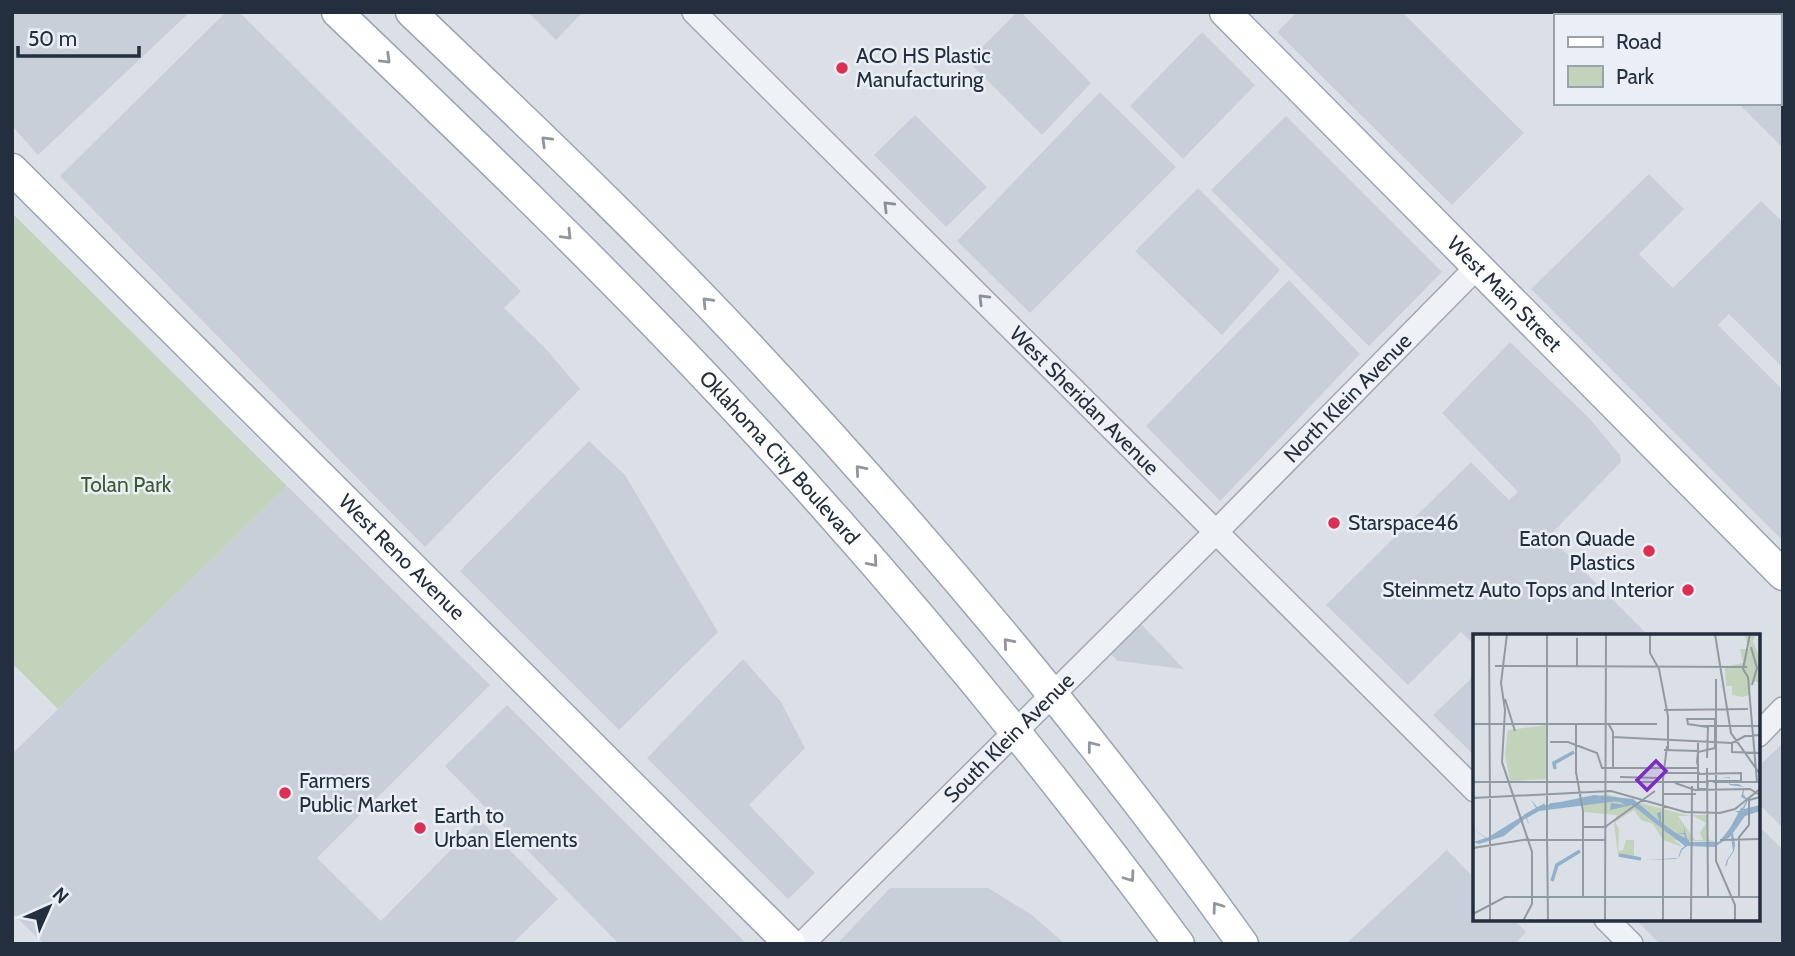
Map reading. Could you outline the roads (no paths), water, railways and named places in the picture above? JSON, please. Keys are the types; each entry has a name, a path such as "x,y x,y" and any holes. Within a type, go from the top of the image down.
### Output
{"main road":[{"name":"Oklahoma City Boulevard","path":"337,12 547,214 730,403 880,571 1015,732 1089,822 1179,944"},
{"path":"411,12 611,205 822,426 1052,696 1191,871 1243,944"},
{"name":"West Main Street","path":"1225,12 1479,265 1783,575"},
{"name":"West Reno Avenue","path":"12,169 790,944"}],"street":[{"name":"West Sheridan Avenue","path":"694,12 1473,788"},
{"name":"North Klein Avenue","path":"1216,532 1479,265"},
{"name":"South Klein Avenue","path":"802,944 1216,532"},
{"path":"1760,732 1783,709"},
{"path":"1608,921 1631,944"}],"place":[{"name":"ACO HS Plastic Manufacturing","path":"842,68"},
{"name":"Starspace46","path":"1334,523"},
{"name":"Eaton Quade Plastics","path":"1649,551"},
{"name":"Steinmetz Auto Tops and Interior","path":"1688,590"},
{"name":"Farmers Public Market","path":"285,793"},
{"name":"Earth to Urban Elements","path":"420,828"}],"park label":[{"name":"Tolan Park","path":"126,485"}]}
